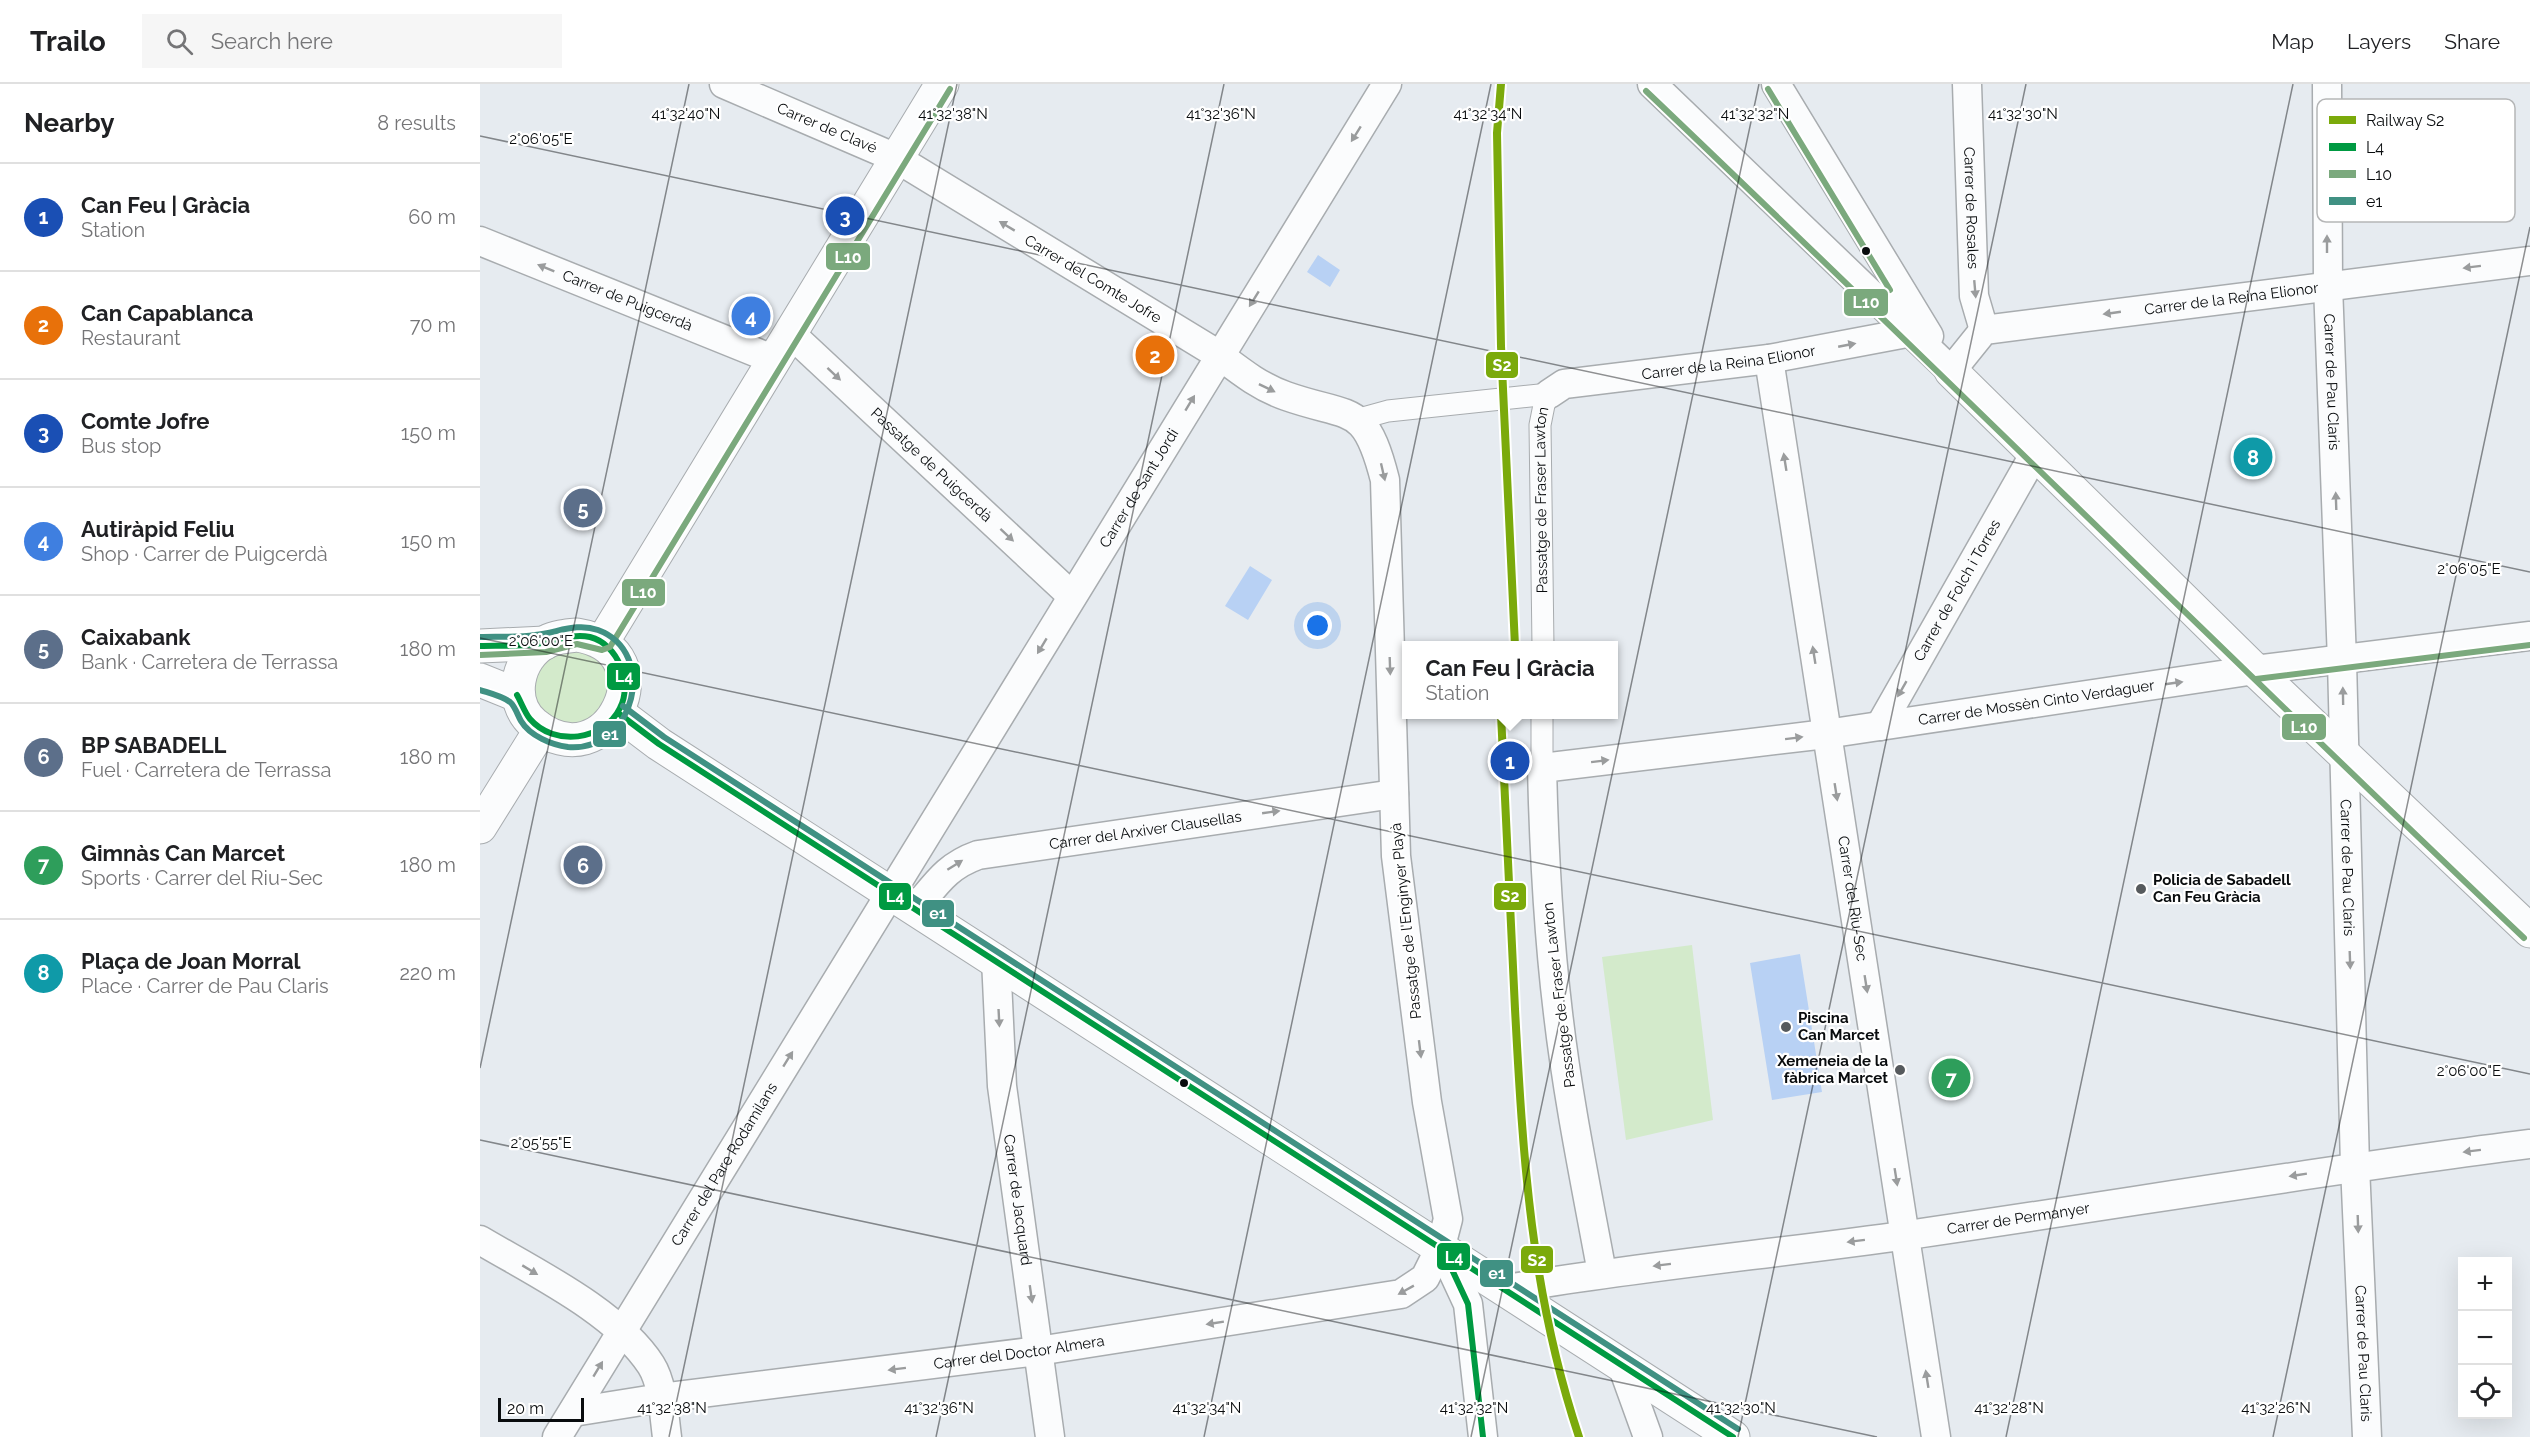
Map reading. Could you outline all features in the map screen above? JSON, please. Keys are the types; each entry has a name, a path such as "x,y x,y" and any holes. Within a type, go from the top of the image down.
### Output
{"main road":[{"path":"603,641 942,84"},
{"path":"1951,371 2255,670 2530,931"},
{"path":"480,646 545,643 577,635 603,641 616,655 623,670 623,694 618,713 604,729 579,738 554,736 529,720 517,695 522,668 545,643"},
{"path":"480,680 517,695"},
{"path":"618,713 659,744 1441,1246 1733,1437"},
{"path":"480,827 541,729"}],"street":[{"name":"Carrer de Clavé","path":"724,84 896,158"},
{"name":"Carrer de Sant Jordi","path":"904,900 1072,596 1387,84"},
{"path":"1652,84 1951,371"},
{"path":"1776,84 1951,371"},
{"name":"Carrer de Rosales","path":"1967,84 1974,296 1984,330"},
{"name":"Carrer de Pau Claris","path":"2327,84 2327,99"},
{"name":"Carrer del Comte Jofre","path":"896,158 1219,355 1263,387 1287,397 1332,408 1359,419"},
{"name":"Carrer de Pau Claris","path":"2328,222 2355,1166 2367,1437"},
{"name":"Carrer de Puigcerdà","path":"480,241 783,347"},
{"name":"Carrer de la Reina Elionor","path":"1984,330 2530,261"},
{"path":"1951,371 1984,330"},
{"name":"Carrer de la Reina Elionor","path":"1549,394 1564,384 1769,359 1912,333"},
{"name":"Passatge de Puigcerdà","path":"783,347 1072,596"},
{"name":"Carrer del Riu-Sec","path":"1769,359 1936,1437"},
{"path":"1359,419 1388,411 1549,394"},
{"name":"Passatge de Fraser Lawton","path":"1543,641 1540,425 1549,394"},
{"name":"Passatge de l'Enginyer Playà","path":"1359,419 1376,445 1385,480 1396,856 1425,1091 1448,1219 1441,1246"},
{"name":"Carrer de Folch i Torres","path":"1880,726 2034,455"},
{"name":"Carrer de Mossèn Cinto Verdaguer","path":"1542,768 1826,734 2255,670 2530,636"},
{"name":"Passatge de Fraser Lawton","path":"1542,719 1544,869 1558,1014 1583,1177 1602,1273"},
{"name":"Carrer del Arxiver Clausellas","path":"904,900 961,861 978,855 1394,794"},
{"name":"Carrer del Pare Rodamilans","path":"557,1437 621,1330 904,900"},
{"name":"Carrer de Jacquard","path":"996,959 1002,1086 1050,1437"},
{"name":"Carrer de Permanyer","path":"1507,1289 1602,1273 1905,1235 2355,1166 2530,1144"},
{"path":"480,1240 566,1291 621,1330 652,1366 661,1398 667,1437"},
{"path":"1441,1246 1468,1304 1483,1437"},
{"name":"Carrer del Doctor Almera","path":"573,1412 661,1398 1038,1351 1401,1294 1425,1278 1441,1246"},
{"path":"1622,1365 1648,1437"}],"green space":[{"path":"580,636 628,701 546,737 523,674"},
{"path":"1692,945 1713,1120 1626,1140 1602,957"}],"water":[{"path":"1318,255 1340,270 1330,287 1307,272"},
{"path":"1250,566 1272,580 1248,620 1225,606"},
{"name":"Piscina Can Marcet","path":"1800,954 1822,1092 1772,1100 1750,963"}],"rail line":[{"name":"S2","path":"1501,84 1497,133 1501,346 1515,641"},
{"name":"S2","path":"1501,719 1515,1009 1526,1172 1540,1278 1550,1330 1579,1437"}],"transit line":[{"name":"L10","path":"480,655 546,652 577,644 602,650 610,647 950,89"},
{"name":"L10","path":"1768,89 1890,290"},
{"name":"L10","path":"1646,91 2524,938"},
{"name":"e1","path":"480,637 528,636 582,627 598,630 617,642 628,658 633,678 631,699 623,718 610,734 591,744 568,747 548,742 536,735 521,721 510,702 480,690"},
{"name":"L4","path":"480,646 528,645 569,637 590,637 600,641 615,656 624,676 624,698 613,719 603,728 578,736 565,737 540,728 528,717 517,695"},
{"name":"L10","path":"2256,679 2530,645"},
{"name":"e1","path":"623,706 664,737 1738,1429"},
{"name":"L4","path":"618,713 659,744 1733,1437"},
{"name":"L4","path":"1441,1246 1468,1304 1483,1437"}],"place":[{"name":"Comte Jofre","path":"845,216"},
{"name":"Autiràpid Feliu","path":"751,316"},
{"name":"Can Capablanca","path":"1155,355"},
{"name":"Plaça de Joan Morral","path":"2253,457"},
{"name":"Caixabank","path":"583,508"},
{"name":"Can Feu | Gràcia","path":"1510,761"},
{"name":"BP SABADELL","path":"583,865"},
{"name":"Policia de Sabadell Can Feu Gràcia","path":"2141,889"},
{"name":"Piscina Can Marcet","path":"1786,1027"},
{"name":"Xemeneia de la fàbrica Marcet","path":"1900,1070"},
{"name":"Gimnàs Can Marcet","path":"1951,1078"}]}
